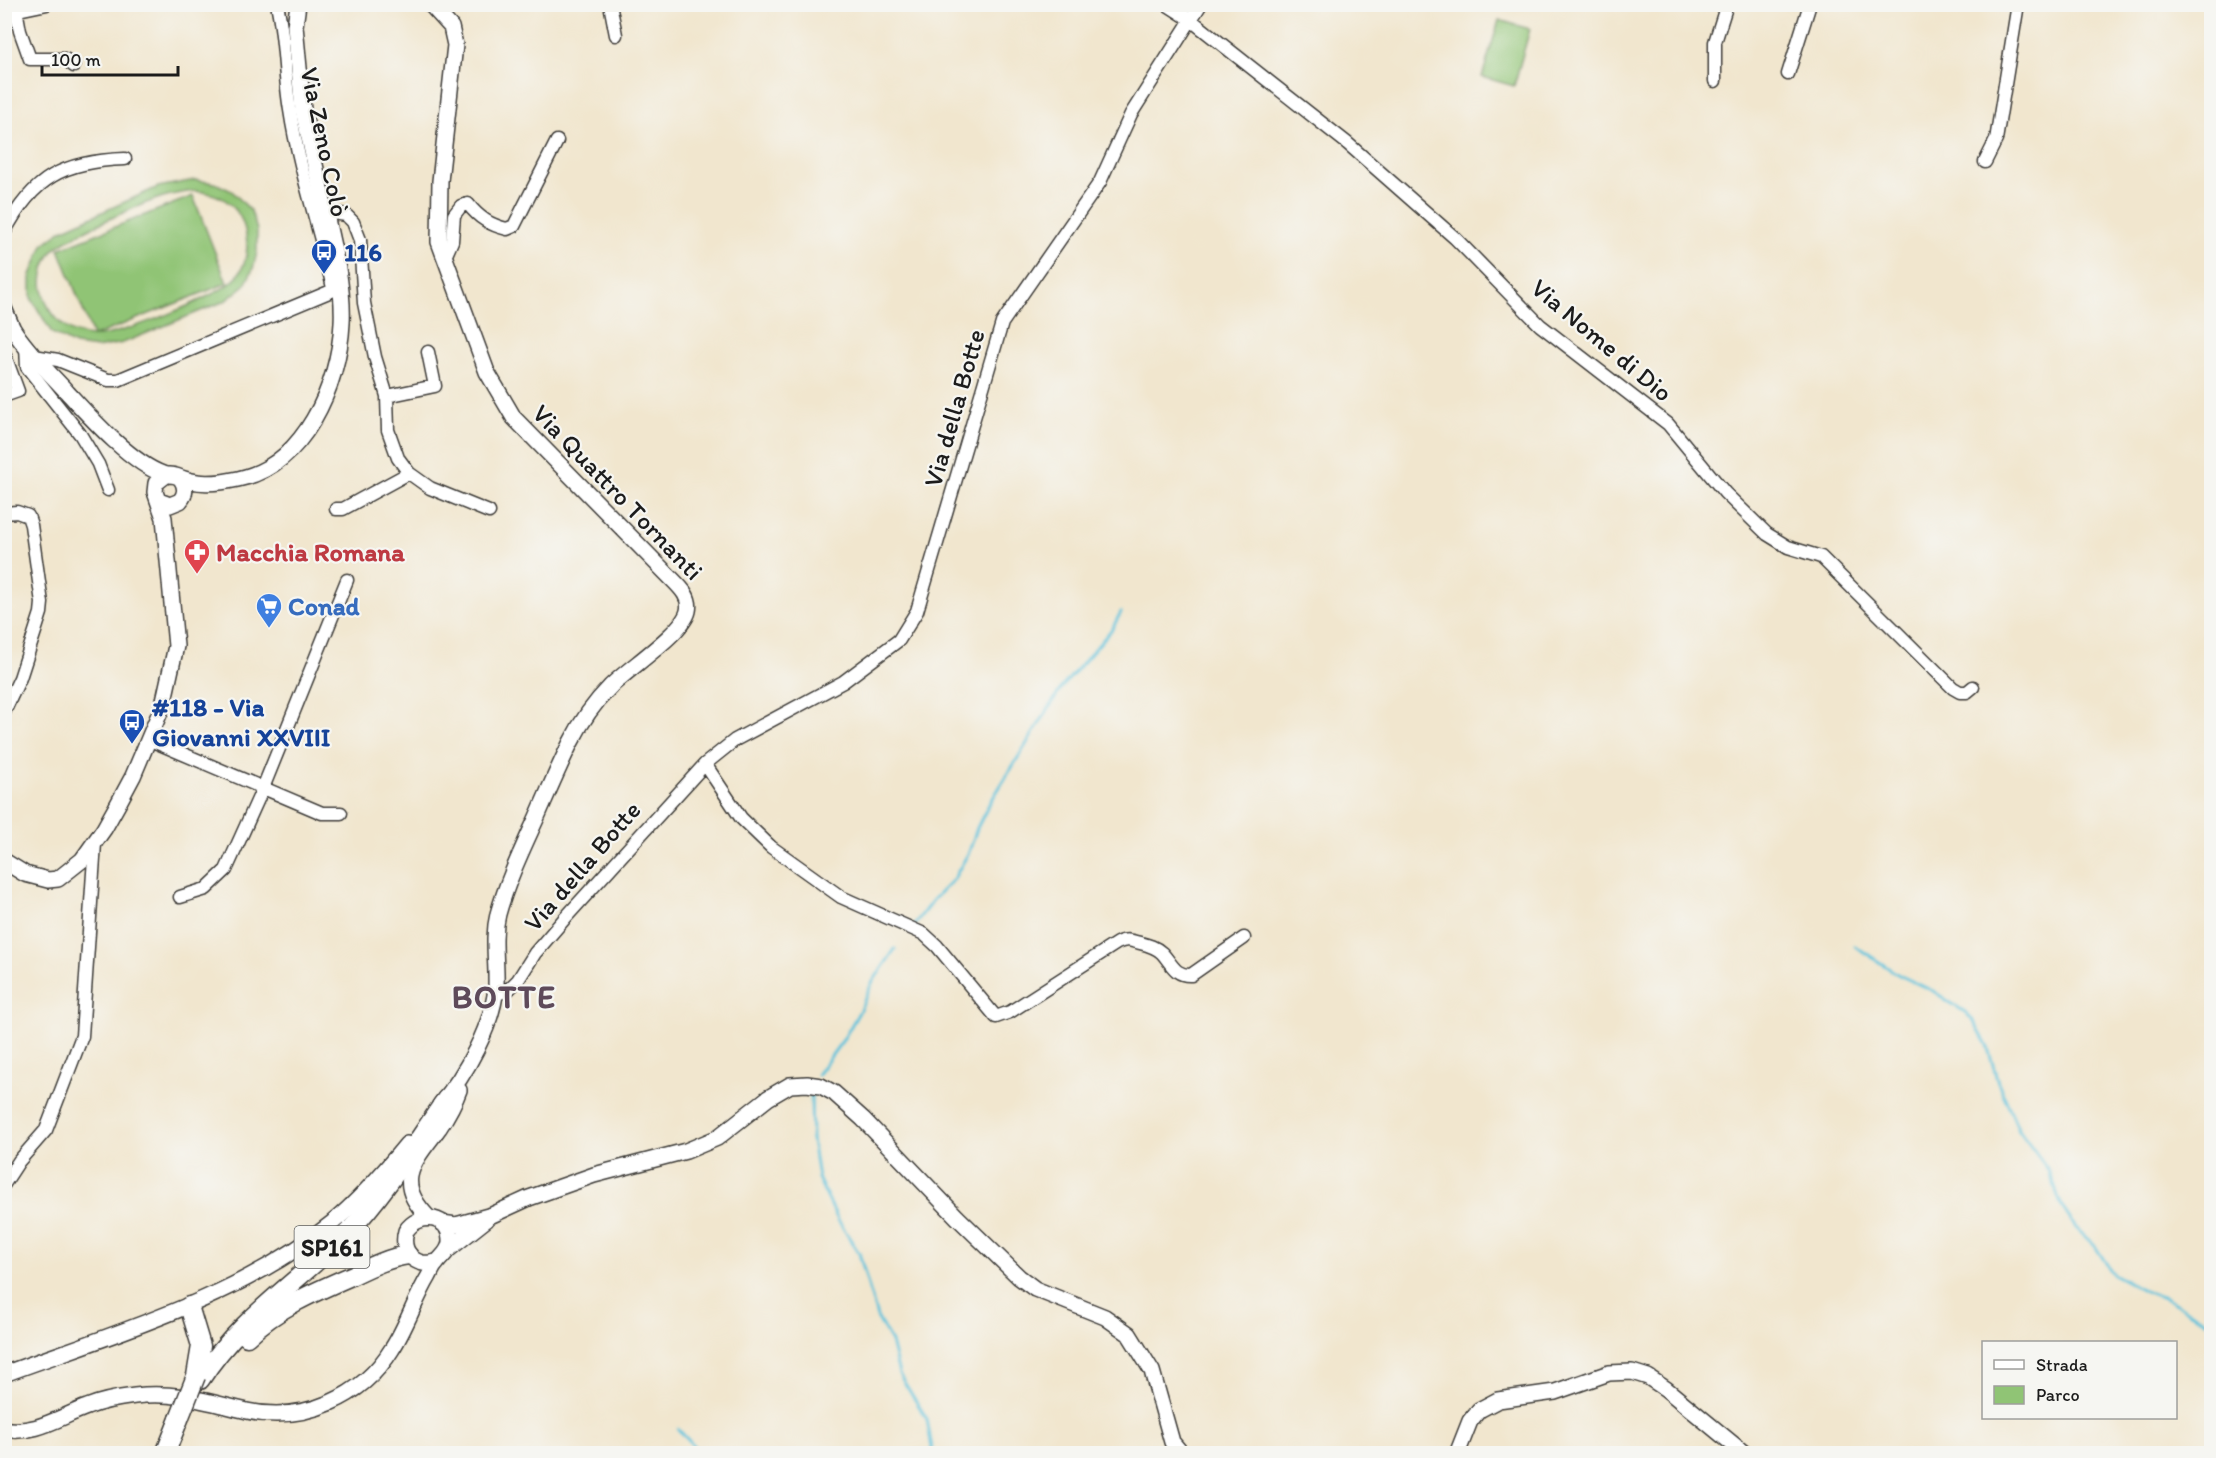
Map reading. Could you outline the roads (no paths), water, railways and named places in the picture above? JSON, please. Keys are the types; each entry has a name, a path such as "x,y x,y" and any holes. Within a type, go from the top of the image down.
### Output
{"highway":[{"name":"SP161","path":"165,1454 179,1419 214,1359 240,1328 337,1243 357,1222 447,1098"},
{"name":"SP161","path":"201,1380 278,1312 310,1294 381,1262 413,1258"},
{"name":"SP161","path":"189,1305 201,1343 201,1380"}],"main road":[{"path":"131,455 166,505 212,484 260,473 301,438 318,412 336,364 342,324 326,212 303,110 295,26 298,4"},
{"name":"Via Quattro Tornanti","path":"430,4 451,27 455,45 440,181 439,242 486,372 514,418 674,580 686,593 688,604 688,612 676,630 611,685 592,706 571,742 521,853 502,902 495,932 495,995 486,1025 466,1067"},
{"path":"4,308 13,329 80,407 131,455 165,476"},
{"path":"4,861 36,879 58,879 82,860 95,843 133,776 163,705 176,646 166,534 157,495 158,481 165,476 173,475 181,479 212,484"},
{"path":"166,534 185,488 181,479"},
{"path":"4,1374 189,1305 237,1282 299,1247 329,1225 374,1183 447,1098 466,1067"},
{"path":"448,1249 449,1235 414,1199 410,1175 415,1163 453,1105 466,1067"},
{"path":"419,1293 421,1275 404,1239 406,1231 417,1220 435,1220 456,1225 492,1215 530,1198 594,1175 664,1158 717,1138 768,1098 790,1085 820,1086 834,1093 863,1119 957,1217 1019,1277 1035,1289 1105,1317 1129,1334 1152,1371 1172,1442 1182,1454"},
{"path":"413,1258 430,1264 442,1259 448,1249 492,1215"},
{"path":"4,1429 33,1429 94,1405 144,1395 194,1398 272,1414 294,1413 318,1408 345,1395 375,1371 396,1343 436,1262"},
{"path":"1457,1454 1470,1421 1479,1410 1498,1400 1555,1392 1609,1373 1632,1372 1648,1377 1666,1389 1745,1454"}],"street":[{"path":"47,4 10,11 30,59 65,58 74,66"},
{"name":"Via Zeno Colò","path":"277,4 290,110 310,203 337,288"},
{"path":"610,4 616,35"},
{"path":"1166,4 1191,21"},
{"name":"Via della Botte","path":"495,995 508,990 518,980 535,953 566,917 705,764 735,741 843,682 899,640 917,611 1002,324 1100,182 1131,114 1202,4"},
{"path":"1715,81 1715,42 1727,4"},
{"path":"1788,74 1810,4"},
{"path":"1985,162 1996,140 2019,4"},
{"name":"Via Nome di Dio","path":"1191,21 1347,143 1455,238 1540,325 1668,424 1725,493 1767,534 1788,547 1821,557 1953,688 1960,692 1967,692 1972,687"},
{"path":"445,257 452,241 454,216 461,206 468,204 477,216 493,226 507,229 514,226 557,141"},
{"path":"4,232 27,197 56,173 70,166 97,160 125,159"},
{"path":"326,212 346,215 353,222 360,240 364,303 375,357 387,396 388,430 398,458 409,473 430,488 489,512"},
{"path":"108,490 98,464 80,434 27,367 30,350 108,380 118,380 337,288"},
{"path":"4,352 18,391 4,396"},
{"path":"387,396 435,386 428,352"},
{"path":"336,509 343,508 409,473"},
{"path":"4,513 17,512 28,516 41,592 41,613 20,678 4,711"},
{"path":"180,897 206,889 226,870 263,788 347,580"},
{"path":"148,739 322,813 341,813"},
{"path":"705,764 741,818 771,847 841,897 924,934 937,946 996,1017 1010,1012 1126,939 1152,946 1161,951 1175,970 1183,976 1191,975 1244,938"},
{"path":"4,1184 19,1161 46,1130 82,1036 95,843"}],"waterway":[{"path":"914,925 933,900 953,880 969,852 988,806 1062,687 1112,629 1121,612"},
{"path":"1855,946 1899,975 1933,991 1965,1012 1974,1022 1987,1045 1998,1082 2019,1130 2049,1171 2062,1207 2076,1228 2095,1246 2113,1274 2147,1292 2165,1298 2212,1324"},
{"path":"817,1075 843,1040 872,983 895,949"},
{"path":"811,1093 812,1139 818,1178 838,1220 859,1253 877,1317 891,1342 899,1374 927,1419 933,1454"},
{"path":"678,1429 701,1454"}],"place":[{"name":"116","path":"324,275"},
{"name":"Macchia Romana","path":"197,575"},
{"name":"Conad","path":"269,629"},
{"name":"#118 - Via Giovanni XXVIII","path":"132,745"}],"district":[{"name":"BOTTE","path":"504,997"}]}
